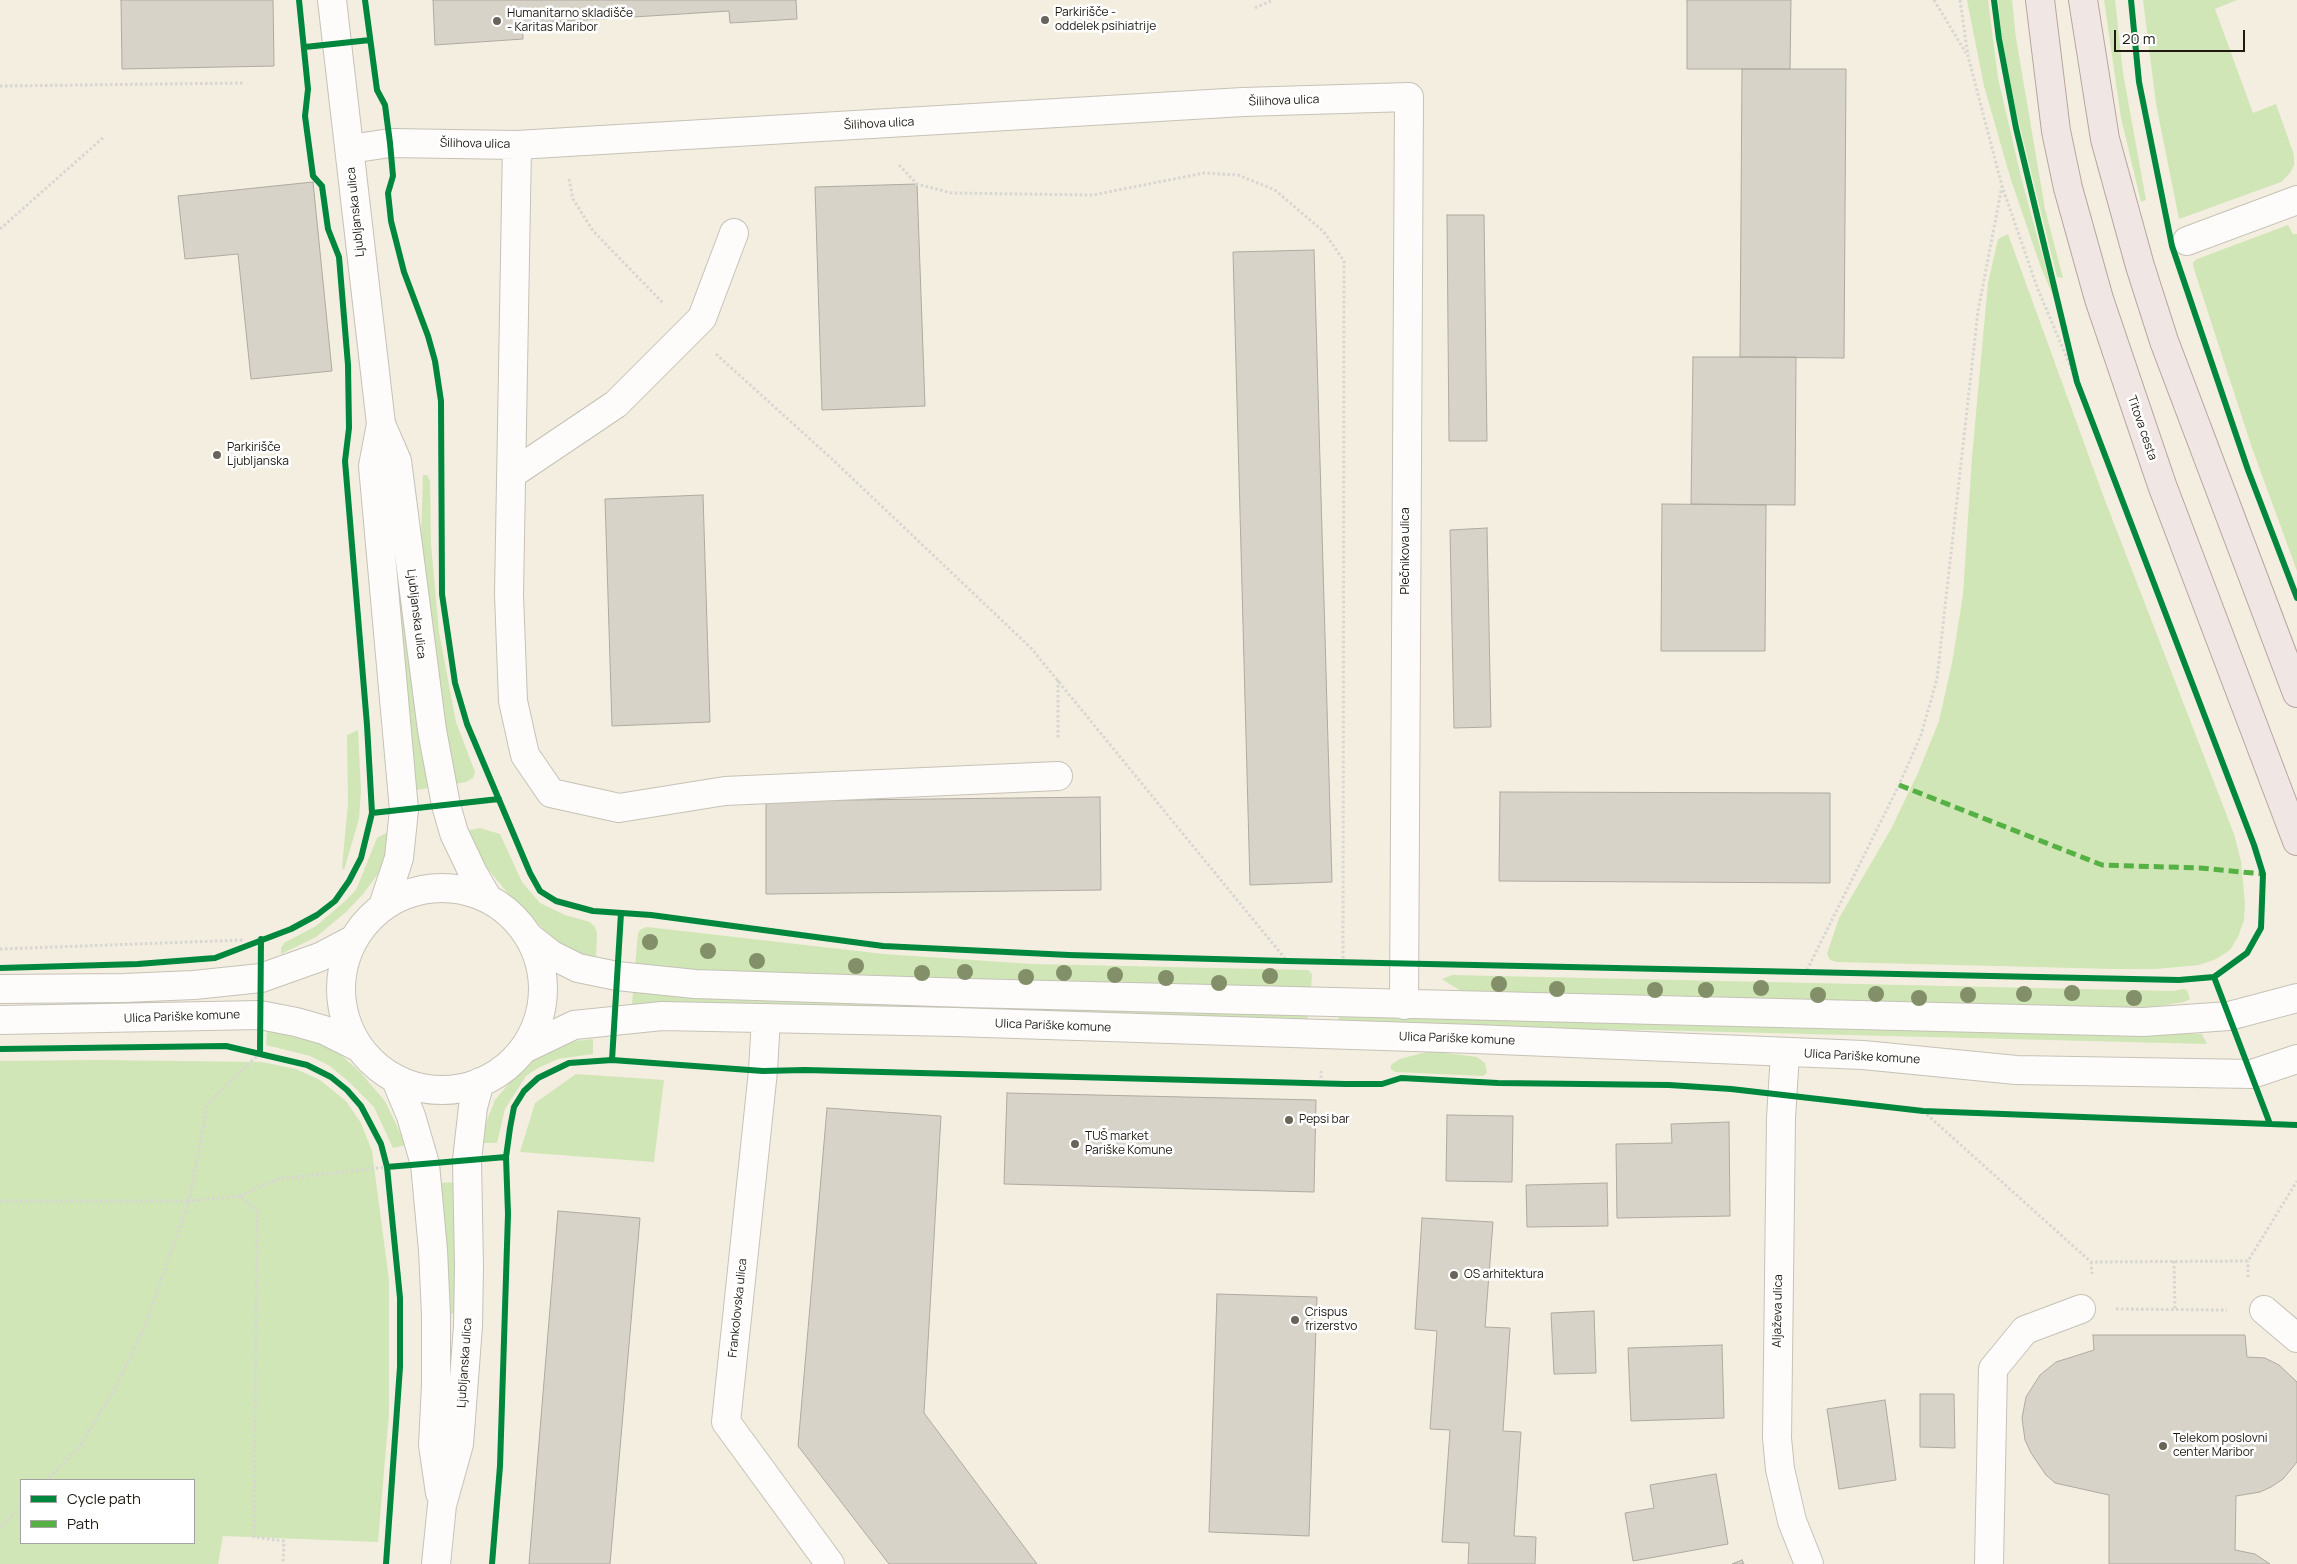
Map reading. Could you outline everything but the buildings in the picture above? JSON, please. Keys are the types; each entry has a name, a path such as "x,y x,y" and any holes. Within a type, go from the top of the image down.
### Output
{"main road":[{"name":"Titova cesta","path":"2040,0 2056,131 2071,197 2099,299 2162,485 2297,841"},
{"path":"2083,0 2105,139 2140,266 2167,349 2297,693"}],"street":[{"name":"Ljubljanska ulica","path":"332,0 381,424 397,461 430,721 446,806 462,853 488,899"},
{"name":"Šilihova ulica","path":"350,149 390,143 517,145 1243,102 1409,97"},
{"name":"Plečnikova ulica","path":"1404,1005 1409,97"},
{"path":"517,145 509,594 513,701 525,755 551,793 619,808 725,791 1058,776"},
{"path":"2187,241 2297,200"},
{"path":"512,474 616,404 702,318 734,233"},
{"name":"Ljubljanska ulica","path":"381,424 373,466 404,810 399,858 383,906"},
{"path":"432,888 461,890 488,899 511,915 529,938 540,964 543,992 538,1022 524,1049 502,1071 480,1082 445,1090 420,1088 396,1080 376,1066 358,1047 347,1025 341,1000 342,969 354,939 383,906 408,894 432,888"},
{"path":"529,938 552,955 578,968 617,976 695,984 1404,1005 2143,1022 2229,1016 2297,998"},
{"path":"0,989 124,988 194,985 261,978 320,957 354,939"},
{"name":"Ulica Pariške komune","path":"0,1020 260,1016 296,1022 324,1030 358,1047"},
{"name":"Ulica Pariške komune","path":"524,1049 574,1025 615,1019 662,1016 1382,1036 1863,1055 2016,1070 2252,1074 2297,1059"},
{"name":"Frankolovska ulica","path":"766,1018 763,1071 726,1422 830,1564"},
{"name":"Aljaževa ulica","path":"1785,1053 1781,1118 1777,1438 1780,1469 1792,1521 1809,1564"},
{"path":"396,1080 411,1116 424,1164 433,1250 436,1315 436,1385 433,1445 442,1505"},
{"name":"Ljubljanska ulica","path":"436,1564 442,1505 458,1444 464,1384 469,1268 467,1160 473,1107 480,1082"},
{"path":"1989,1564 1993,1369 2025,1330 2081,1309"},
{"path":"2264,1310 2297,1338"}],"path":[{"path":"1255,8 1273,0"},
{"path":"1934,0 1968,56"},
{"path":"1960,0 1968,56 2002,186 2037,287 2080,391"},
{"path":"0,86 243,83"},
{"path":"0,229 105,136"},
{"path":"563,142 573,199 593,231 690,330 832,459 1031,648 1287,961"},
{"path":"899,165 917,184 952,192 1093,195 1204,173 1238,175 1276,190 1324,232 1344,261 1343,961"},
{"path":"1807,970 1899,785 1920,735 1937,679 1978,311 2002,186"},
{"path":"2065,334 2077,382"},
{"path":"1058,680 1058,776"},
{"path":"261,939 261,978"},
{"path":"242,947 261,939"},
{"path":"0,949 261,939"},
{"path":"1277,960 1296,961"},
{"path":"1334,961 1404,962"},
{"path":"1797,970 1816,970"},
{"path":"48,1479 79,1447 113,1392 144,1331 189,1201 208,1103 260,1053 260,1016"},
{"path":"251,1052 269,1056"},
{"path":"1313,1083 1329,1083"},
{"path":"1913,1110 1933,1111"},
{"path":"1923,1111 2091,1262 2248,1261 2297,1181"},
{"path":"385,1160 388,1176"},
{"path":"0,1201 189,1201 240,1196 278,1179 424,1164"},
{"path":"240,1196 257,1210 254,1537 284,1541 283,1564"},
{"path":"2174,1261 2175,1310"},
{"path":"2081,1309 2264,1310"},
{"path":"0,1528 20,1508"}],"green space":[{"path":"1967,0 1988,0 1998,78 2021,177 2054,298 2040,265 2011,180 1984,86"},
{"path":"1998,0 2012,0 2016,38 2045,209 2063,278 2057,277 2015,107 2002,39"},
{"path":"2104,0 2115,0 2123,73 2146,200 2141,202 2121,118"},
{"path":"2143,0 2237,0 2215,9 2253,113 2276,104 2294,155 2294,165 2290,173 2281,182 2179,219 2156,104"},
{"path":"2288,225 2293,234 2297,234 2297,571 2252,448 2193,266 2193,262 2197,259"},
{"path":"2008,234 2103,495 2234,834 2241,861 2245,904 2244,920 2238,937 2230,950 2216,959 2199,965 2156,969 2115,969 1836,962 1830,960 1827,954 1839,918 1891,829 1918,773 1939,721 1952,663 1963,595 1972,457 1988,283 1998,239"},
{"path":"423,475 427,475 430,481 431,544 439,632 456,722 475,772 473,778 466,782 455,784 436,684 421,539"},
{"path":"401,580 429,788 416,790 392,581"},
{"path":"358,730 361,791 359,819 344,870 342,868 348,803 347,735"},
{"path":"480,828 500,834 522,882 540,903 565,915 590,922 595,927 597,933 596,958 577,953 550,937 523,907 510,896 488,869 475,846 469,830"},
{"path":"390,831 384,860 378,874 363,894 346,912 316,937 281,954 281,948 284,943 316,926 356,890 377,838"},
{"path":"647,927 884,954 1032,964 1308,970 1312,974 1311,988 1308,991 688,971 635,966 638,933 641,929"},
{"path":"1452,975 2173,991 2183,989 2187,990 2190,999 2184,1002 2135,1010 1464,993 1442,979"},
{"path":"633,990 1308,1014 1307,1023 632,1006"},
{"path":"1339,1014 2202,1034 2207,1044 1649,1030 1338,1026"},
{"path":"267,1029 314,1040 339,1053 360,1072 385,1101 406,1145 393,1148 374,1107 330,1066 310,1056 266,1045"},
{"path":"593,1039 593,1054 558,1059 526,1076 505,1109 497,1143 482,1143 483,1130 495,1100 522,1068 539,1054 575,1041"},
{"path":"1430,1051 1477,1057 1485,1063 1487,1073 1483,1076 1395,1072 1390,1068 1392,1064 1400,1059"},
{"path":"0,1061 262,1062 296,1069 320,1080 346,1101 361,1123 372,1151 389,1280 389,1413 378,1542 223,1536 218,1564 0,1564"},
{"path":"576,1074 664,1080 654,1162 520,1152 535,1103"},
{"path":"457,1182 459,1313 448,1314 440,1183"}],"marked path":[{"path":"1899,785 2102,865 2200,868 2263,874"}],"cycle path":[{"path":"0,968 138,964 215,958 291,929 317,915 335,901 349,881 361,858 372,813 367,725 345,461 349,428 348,365 339,257 328,229 322,186 313,176 305,116 308,89 299,0"},
{"path":"365,0 377,90 385,105 390,143 393,176 388,193 391,221 404,272 428,336 435,361 441,401 442,594 455,683 467,724 530,873 540,891 556,901 593,911 651,915 883,946 1069,955 2179,980 2214,977 2247,953 2261,928 2263,874 2254,845 2077,382 2016,128 1999,39 1994,0"},
{"path":"2131,0 2139,82 2172,246 2248,470 2297,598"},
{"path":"305,47 370,40"},
{"path":"372,813 499,799"},
{"path":"612,1060 621,913"},
{"path":"260,1053 261,939"},
{"path":"2214,977 2270,1124"},
{"path":"0,1049 226,1046 307,1065 331,1077 347,1090 361,1106 381,1144 387,1167 400,1298 400,1367 386,1564"},
{"path":"492,1564 500,1466 508,1214 506,1157 510,1128 514,1107 524,1091 538,1078 569,1063 612,1060 763,1071 805,1070 1345,1084 1382,1084 1401,1078 1498,1083 1669,1085 1731,1089 1923,1111 2297,1125"},
{"path":"387,1167 506,1157"}],"place":[{"name":"Parkirišče - oddelek psihiatrije","path":"1045,20"},
{"name":"Humanitarno skladišče - Karitas Maribor","path":"497,21"},
{"name":"Parkirišče Ljubljanska","path":"217,455"},
{"name":"Pepsi bar","path":"1289,1120"},
{"name":"TUŠ market Pariške Komune","path":"1075,1144"},
{"name":"OS arhitektura","path":"1454,1275"},
{"name":"Crispus frizerstvo","path":"1295,1320"},
{"name":"Telekom poslovni center Maribor","path":"2163,1446"}]}
